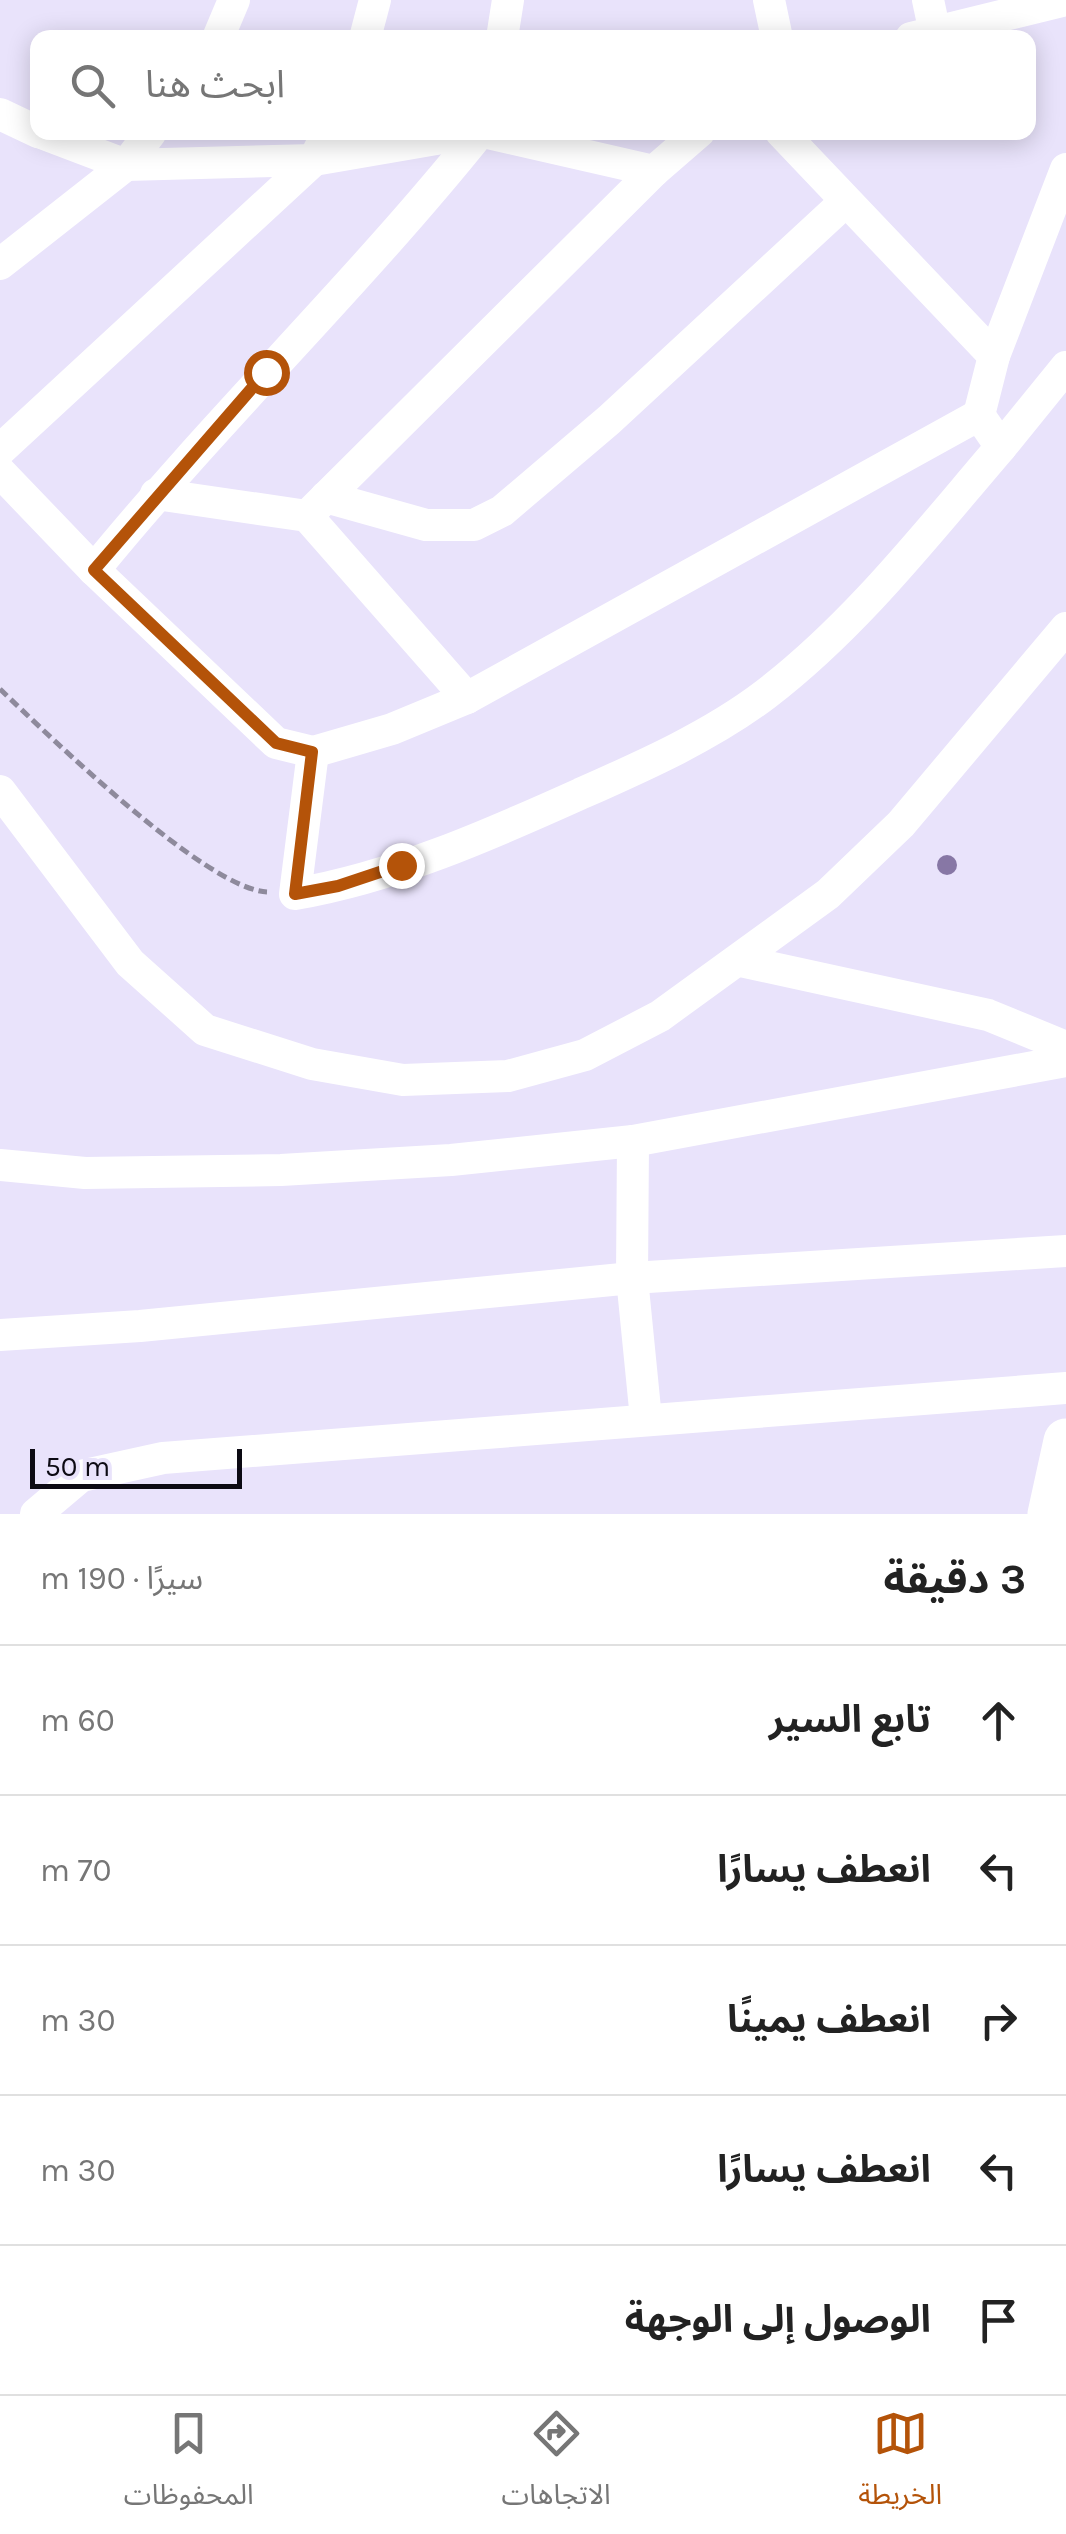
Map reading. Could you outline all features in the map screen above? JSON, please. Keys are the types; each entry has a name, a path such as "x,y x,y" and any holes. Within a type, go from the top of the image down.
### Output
{"street":[{"path":"221,30 234,0"},
{"path":"367,30 375,0"},
{"path":"503,30 508,0"},
{"path":"769,0 775,30"},
{"path":"924,30 928,0"},
{"path":"943,30 1062,1"},
{"path":"0,114 30,128"},
{"path":"59,140 126,165 389,140"},
{"path":"0,264 126,165 145,140"},
{"path":"94,570 156,494 409,220 474,140"},
{"path":"515,140 654,172"},
{"path":"316,507 690,140"},
{"path":"789,140 994,356"},
{"path":"0,450 321,146"},
{"path":"0,472 94,570 276,743 312,752 392,730 468,698 979,415 994,356 1066,169"},
{"path":"156,494 316,507 426,526 474,525 502,512 609,420 846,200"},
{"path":"312,752 295,894 338,886 496,832 628,773 766,694 896,569 1066,366"},
{"path":"979,415 1000,447"},
{"path":"316,507 468,698"},
{"path":"0,792 130,963 204,1030 312,1064 404,1080 508,1076 585,1055 660,1016 741,961 828,894 901,824 1066,628"},
{"path":"741,961 988,1014 1066,1047"},
{"path":"2,1161 85,1173 280,1170 451,1160 632,1141 1066,1061"},
{"path":"632,1141 632,1278 646,1419"},
{"path":"0,1335 140,1326 632,1278 1066,1251"},
{"path":"36,1514 82,1476 163,1458 1066,1388"},
{"path":"1050,1514 1066,1441"}],"path":[{"path":"0,689 56,743 181,847 251,892 295,894"}],"route":[{"path":"266,372 156,494 94,570 276,743 312,752 295,894 338,886 401,865"}]}
